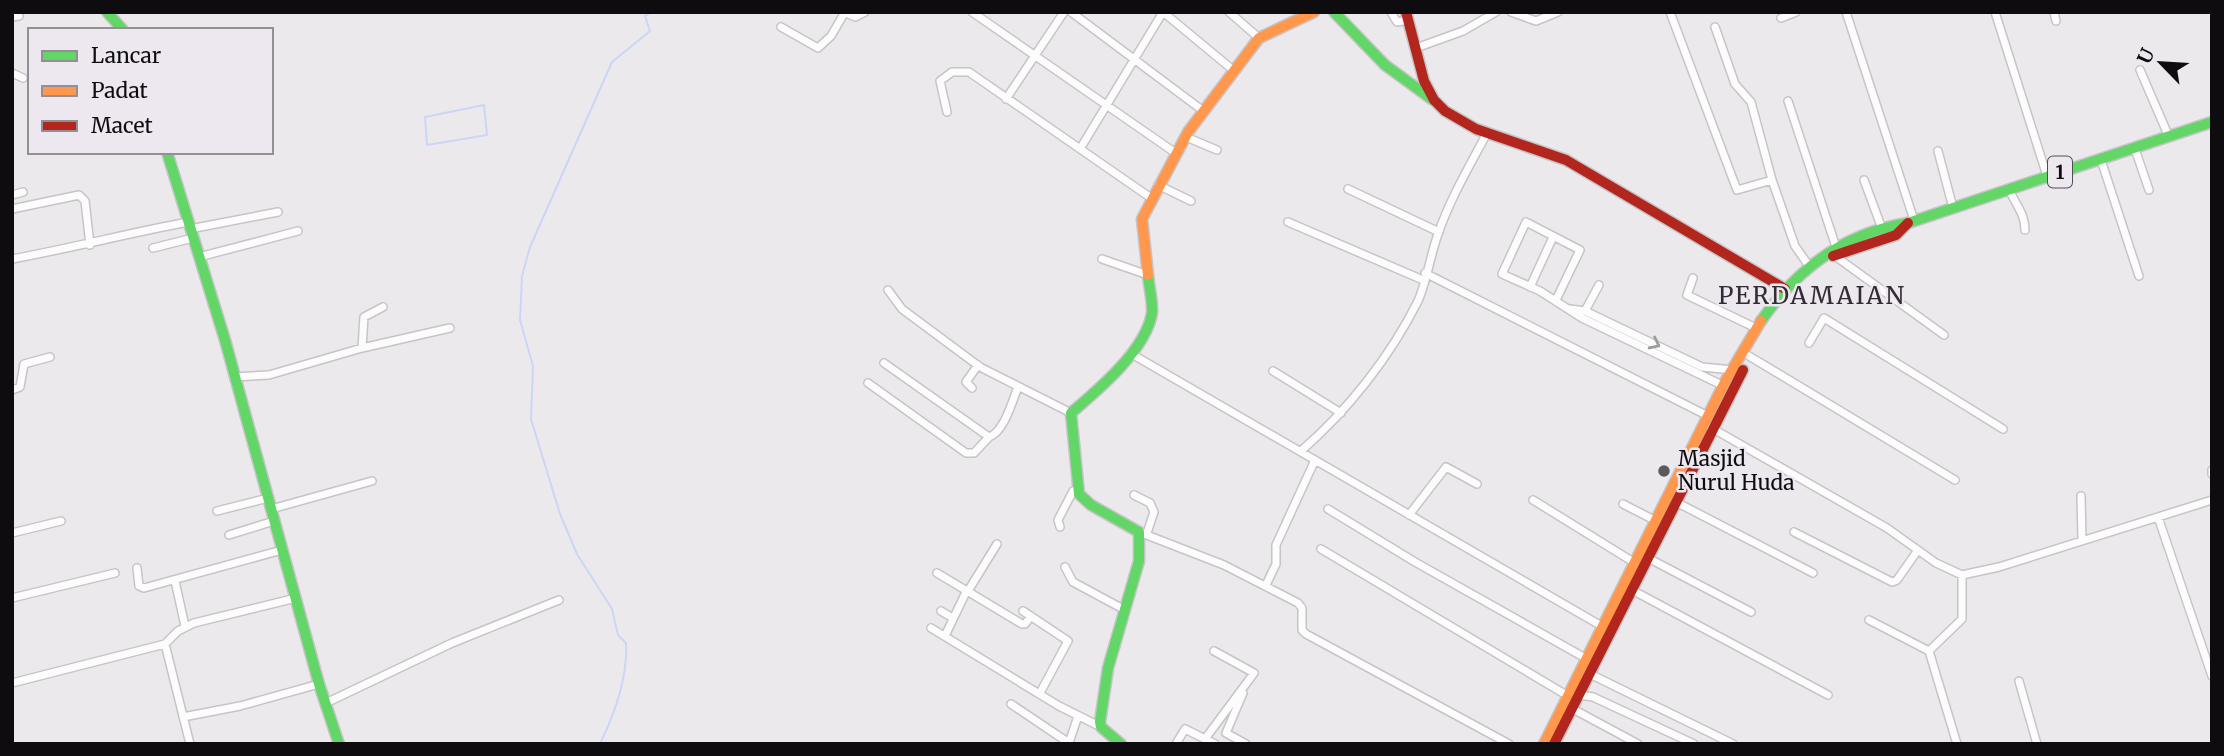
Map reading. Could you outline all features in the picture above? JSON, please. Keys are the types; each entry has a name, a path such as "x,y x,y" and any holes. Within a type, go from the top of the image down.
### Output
{"main road":[{"path":"107,12 121,28"},
{"path":"1121,744 1101,727 1108,668 1140,560 1143,533 1091,505 1077,491 1071,413 1108,382 1145,332 1152,312 1142,219 1158,185 1202,110 1259,38 1314,12"},
{"path":"1334,12 1385,65 1441,108 1487,133 1544,150 1566,160 1785,289"},
{"path":"1407,16 1433,100"},
{"name":"1","path":"1554,744 1573,709 1573,696 1587,659 1632,590 1676,502 1733,370 1756,328 1785,289 1809,266 1881,226 1911,222 2212,122"},
{"path":"168,154 234,377 319,684 339,744"},
{"name":"1","path":"1544,744 1573,696 1590,674 1635,563 1708,423 1790,291 1835,251 1896,235 1911,222"}],"street":[{"path":"781,27 818,48 845,13 855,17 865,12"},
{"path":"972,12 1177,154"},
{"path":"1006,99 1064,12"},
{"path":"1071,12 1202,110"},
{"path":"1080,149 1163,12 1233,70"},
{"path":"1229,12 1259,38"},
{"path":"1391,12 1397,22 1407,16"},
{"path":"1416,48 1464,31 1496,12"},
{"path":"1511,12 1536,20 1558,12"},
{"path":"1670,12 1737,190 1772,180"},
{"path":"1781,18 1796,12"},
{"path":"1846,12 1911,222"},
{"path":"1995,12 2047,176"},
{"path":"1715,27 1735,84 1751,102 1772,180 1795,246 1809,266"},
{"path":"947,111 940,81 944,76 961,70 1151,198"},
{"path":"2140,70 2169,137"},
{"path":"12,73 23,78"},
{"path":"1788,101 1835,251 1944,335"},
{"path":"1301,452 1341,413 1366,382 1419,299 1438,232 1451,200 1487,133"},
{"path":"1186,137 1217,150"},
{"path":"2135,149 2149,190"},
{"path":"1938,151 1953,208"},
{"path":"2101,160 2139,276"},
{"path":"1864,180 1881,226"},
{"path":"1158,185 1191,201"},
{"path":"1348,189 1438,232"},
{"path":"2009,189 2023,213 2025,229"},
{"path":"12,195 23,192"},
{"path":"12,209 79,195 85,201 90,245"},
{"path":"12,259 190,230 278,212"},
{"path":"1288,222 1424,277 1708,423 1962,575 1981,572 2212,500"},
{"path":"1556,300 1580,250 1526,222 1502,274 1556,300 1586,320 1725,386"},
{"path":"153,248 190,230"},
{"path":"199,257 298,231"},
{"path":"1530,287 1553,237"},
{"path":"1102,259 1148,275"},
{"path":"1693,278 1687,295 1756,328"},
{"path":"1585,311 1599,285"},
{"path":"888,290 902,309 978,365 1071,413"},
{"path":"362,348 364,317 383,307"},
{"path":"1570,309 1585,311 1702,367 1733,370"},
{"path":"1809,344 1824,318 2003,429"},
{"path":"234,377 269,375 362,348 450,327"},
{"path":"1130,353 1606,629"},
{"path":"1749,356 1955,480"},
{"path":"12,390 20,387 24,365 50,357"},
{"path":"884,363 989,437"},
{"path":"972,388 966,382 978,365"},
{"path":"1273,371 1341,413"},
{"path":"868,383 965,453 974,453 995,434 1018,387"},
{"path":"1266,585 1276,564 1276,545 1315,460"},
{"path":"1409,515 1446,467 1477,484"},
{"path":"271,509 372,481"},
{"path":"1060,527 1058,520 1073,491 1077,491"},
{"path":"1134,495 1150,503 1154,512 1143,533 1266,585 1302,608 1301,625 1306,634 1508,744"},
{"path":"2081,496 2082,540"},
{"path":"217,511 268,498"},
{"path":"1533,500 1635,563"},
{"path":"1676,502 1812,573"},
{"path":"1623,504 1656,522"},
{"path":"1328,509 1415,562 1587,659"},
{"path":"2158,517 2209,659 2212,676"},
{"path":"12,533 61,521"},
{"path":"229,535 274,521"},
{"path":"1794,532 1892,582 1897,580 1918,550"},
{"path":"945,636 951,617 996,544"},
{"path":"1321,549 1573,696 1593,696 1694,744"},
{"path":"137,568 141,587 282,550"},
{"path":"1647,558 1751,612"},
{"path":"1065,567 1073,582 1125,610"},
{"path":"12,598 115,573"},
{"path":"937,573 1022,624 1026,624 1031,616"},
{"path":"1929,652 1962,618 1962,575"},
{"path":"175,580 185,626"},
{"path":"1632,590 1828,695"},
{"path":"12,683 165,645 185,626 296,598"},
{"path":"326,703 452,643 559,600"},
{"path":"941,611 951,617"},
{"path":"1023,611 1068,641 1040,693"},
{"path":"1869,620 1929,652 1957,744"},
{"path":"931,628 1101,727"},
{"path":"165,645 190,744"},
{"path":"1214,650 1254,673 1226,733 1246,744"},
{"path":"1590,674 1733,744"},
{"path":"2020,681 2037,744"},
{"path":"183,717 240,706 319,684"},
{"path":"1205,739 1247,686"},
{"path":"1012,704 1066,741 1070,740 1078,716"},
{"path":"1573,709 1638,744"},
{"path":"1176,744 1185,729 1215,744"}],"waterway":[{"path":"600,744 619,695 625,669 626,643 618,635 612,609 577,554 560,514 531,419 533,366 520,320 522,276 530,247 612,62 650,31 645,16 651,12"},
{"path":"484,105 487,135 427,145 425,117 484,105"}],"traffic: fast":[{"path":"107,12 121,28"},
{"path":"1334,12 1385,65 1433,100"},
{"path":"1761,321 1806,270 1824,256 1863,235 1908,223 2212,122"},
{"path":"168,154 225,340 319,684 339,744"},
{"path":"1121,744 1101,727 1100,722 1108,668 1139,561 1139,532 1091,505 1079,494 1071,413 1119,368 1141,341 1152,313 1148,275"}],"traffic: slow":[{"path":"1148,275 1142,219 1188,132 1259,38 1314,12"},
{"path":"1544,744 1726,380 1761,321"}],"traffic: jam":[{"path":"1406,12 1424,81 1434,100 1445,111 1476,129 1566,160 1785,289"},
{"path":"1833,256 1896,235 1908,223"},
{"path":"1554,744 1743,370"}],"place":[{"name":"Masjid Nurul Huda","path":"1664,471"}],"district":[{"name":"PERDAMAIAN","path":"1812,296"}]}
